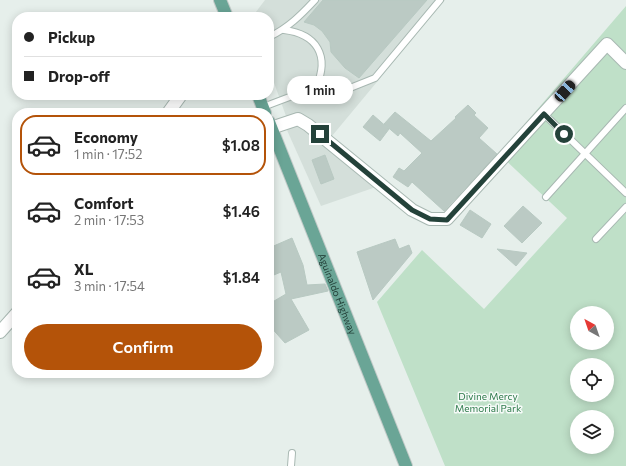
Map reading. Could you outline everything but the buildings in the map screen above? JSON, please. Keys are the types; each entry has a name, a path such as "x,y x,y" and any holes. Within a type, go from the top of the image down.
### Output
{"main road":[{"path":"220,0 225,12"},
{"name":"Aguinaldo Highway","path":"274,135 406,466"}],"street":[{"path":"274,124 298,119 308,125 412,210 430,219 447,220 607,44 626,63"},
{"path":"0,332 12,319"}],"lane":[{"path":"274,35 284,30 300,17 315,0"},
{"path":"269,108 316,87 350,88 375,78 440,0"},
{"path":"284,30 297,32 309,38 318,48 322,61 322,74 316,87"},
{"path":"546,197 626,108"},
{"path":"544,114 626,193"},
{"path":"596,239 626,207"},
{"path":"291,466 292,453"}],"shaded area":[{"path":"265,0 445,0 332,136 309,119 298,114 286,116 274,83 274,12 256,12"},
{"path":"295,124 302,126 376,187 321,206 286,128"}],"green space":[{"name":"Divine Mercy Memorial Park","path":"626,6 626,466 445,466 377,302 422,250 484,309 567,218 499,154"}],"route":[{"path":"320,134 412,210 430,219 447,220 544,114 564,134"}]}
